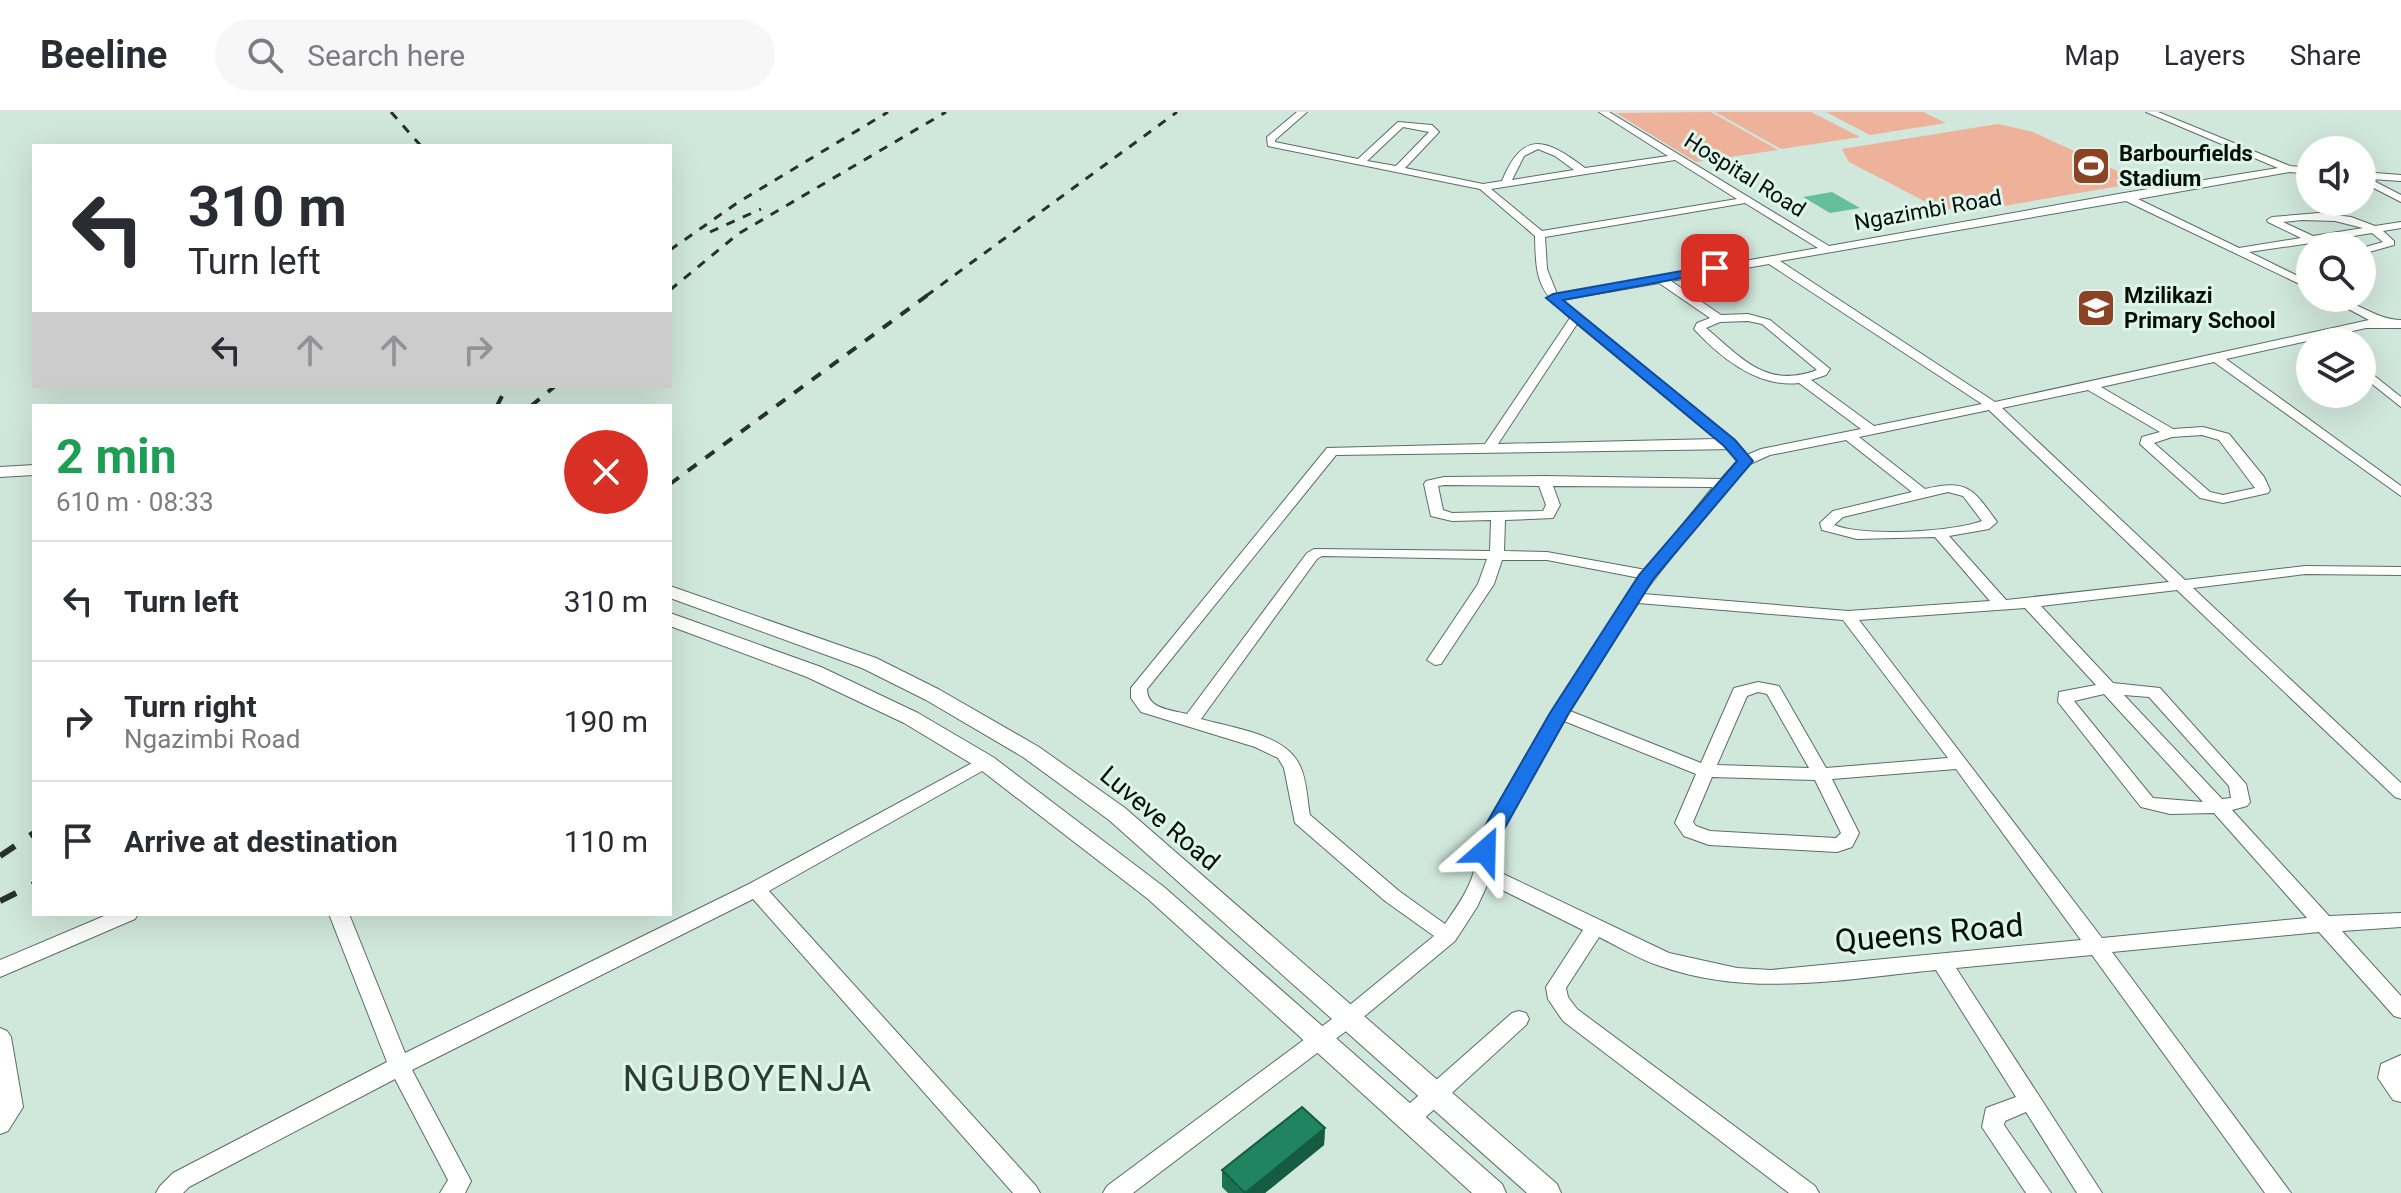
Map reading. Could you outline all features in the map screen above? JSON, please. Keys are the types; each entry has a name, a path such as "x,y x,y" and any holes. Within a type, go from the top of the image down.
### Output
{"street":[{"path":"1303,112 1270,139 1271,144 1483,187 1678,157"},
{"name":"Hospital Road","path":"1601,112 1825,248"},
{"path":"2150,112 2290,169"},
{"path":"1359,163 1401,124 1432,128 1434,132 1398,170"},
{"path":"1506,183 1522,151 1530,146 1555,150 1583,172"},
{"name":"Ngazimbi Road","path":"1553,298 2124,196 2296,170"},
{"path":"2376,177 2401,178"},
{"path":"2376,184 2401,199"},
{"path":"1483,187 1540,235 1541,269 1553,298 1729,443 1745,461"},
{"path":"2124,196 2296,279"},
{"path":"1540,235 1747,200"},
{"path":"2297,232 2272,220 2336,218 2375,232"},
{"path":"2346,232 2401,225"},
{"path":"2376,232 2390,243 2376,247"},
{"path":"2238,251 2296,240"},
{"path":"1769,259 1990,404 2401,793"},
{"path":"1660,278 1719,319"},
{"path":"2363,312 2383,322 2401,324"},
{"path":"1804,381 1824,369 1766,322 1748,317 1719,319 1701,325 1700,329 1757,376 1804,381 1871,430"},
{"path":"1488,449 1575,318"},
{"path":"2359,328 2383,322"},
{"path":"1115,1193 1347,1019 1448,936 1470,902 1483,873 1485,851 1492,833 1559,713 1647,575 1745,461 1766,452 2296,343"},
{"path":"2216,358 2401,492"},
{"path":"2376,382 2401,403"},
{"path":"2090,386 2171,433 2203,431 2224,437 2259,480 2263,490 2223,499 2205,495 2149,448 2147,440 2171,433"},
{"path":"1848,435 1921,493"},
{"path":"1448,936 1392,896 1301,818 1293,768 1284,754 1261,743 1147,708 1139,698 1139,688 1332,451 1729,443"},
{"path":"0,472 32,470"},
{"path":"1544,480 1552,512 1498,516 1452,517 1436,513 1431,484 1544,480 1723,483"},
{"path":"0,484 32,483"},
{"path":"1948,488 1968,493 1990,522 1984,526 1940,534 1845,535 1827,527 1827,523 1838,514 1948,488"},
{"path":"1435,660 1486,584 1497,553 1498,516"},
{"path":"1940,534 2002,605"},
{"path":"1191,721 1312,556 1319,552 1547,556 1647,575"},
{"path":"1633,598 1848,616 2029,603 2305,570 2401,571"},
{"name":"Luveve Road","path":"672,593 869,663 933,695 1031,752 1117,814 1547,1193"},
{"path":"2029,603 2326,924 2401,1010"},
{"path":"1848,616 1961,763 2279,1193"},
{"path":"672,620 814,672 911,718 985,762 1156,893 1492,1193"},
{"path":"1758,687 1773,690 1821,774 1850,833 1845,842 1837,845 1709,838 1690,831 1684,823 1705,771 1740,692 1758,687"},
{"path":"2108,688 2154,692 2237,784 2241,802 2219,807 2160,807 2147,803 2066,702 2065,696 2070,692 2108,688"},
{"path":"1559,713 1705,771 1821,774 1961,763"},
{"path":"168,1193 181,1180 399,1066 756,889 985,762"},
{"name":"Queens Road","path":"1483,873 1665,960 1737,976 1771,978 2326,924 2401,920"},
{"path":"756,889 1028,1193"},
{"path":"0,969 123,916"},
{"path":"340,916 399,1066 460,1181 452,1193"},
{"path":"1596,926 1556,987 1558,999 1570,1015 1807,1193"},
{"path":"1942,963 2090,1193"},
{"path":"1409,1118 1519,1019"},
{"path":"0,1037 12,1107 0,1124"},
{"path":"2401,1064 2389,1070 2389,1078 2401,1093"},
{"path":"2030,1101 1994,1115 1992,1121 1993,1127 2039,1193"}],"shaded area":[{"path":"1711,112 1778,150 1696,162 1616,113"},
{"path":"1715,112 1811,112 1860,137 1781,149"},
{"path":"1826,112 1923,112 1946,123 1870,135"},
{"path":"1998,124 2033,132 2130,177 2131,184 1963,213 1928,203 1849,162 1842,149"},
{"path":"1832,192 1860,208 1830,213 1803,197"}],"building":[{"path":"1302,1107 1325,1128 1245,1193 1222,1170"}],"railway":[{"path":"391,112 419,144"},
{"path":"672,249 737,203 888,112"},
{"path":"672,288 738,234 946,112"},
{"path":"926,296 1177,112"},
{"path":"710,232 761,209"},
{"path":"672,483 929,294"},
{"path":"498,404 506,388"},
{"path":"533,404 553,388"},
{"path":"0,856 32,834"},
{"path":"0,901 32,885"}],"place":[{"name":"Barbourfields Stadium","path":"2091,166"},
{"name":"Mzilikazi Primary School","path":"2096,308"}],"district":[{"name":"NGUBOYENJA","path":"748,1079"}],"route":[{"path":"1485,851 1559,713 1647,575 1745,461 1729,443 1553,298 1715,268"}]}
